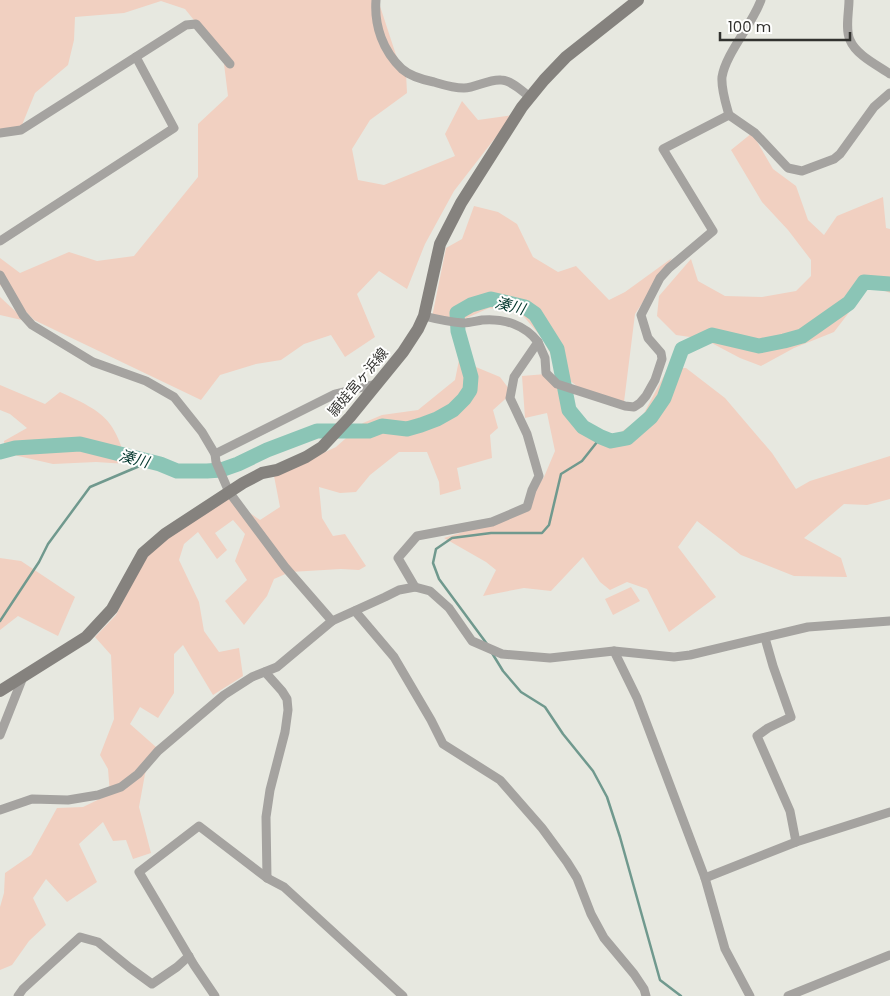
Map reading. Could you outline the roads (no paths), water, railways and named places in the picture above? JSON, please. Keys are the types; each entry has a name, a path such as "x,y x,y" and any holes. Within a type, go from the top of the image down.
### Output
{"main road":[{"name":"頴娃宮ヶ浜線","path":"0,691 86,637 112,609 143,554 165,534 256,476 306,457 322,447 350,417 403,352 418,329 424,316 440,244 444,235 460,203 530,97 566,57 638,0"}],"street":[{"path":"376,0 375,14 380,34 388,52 403,70 424,80 451,87 466,88 480,83 501,80 510,83 530,97"},
{"path":"761,0 726,64 722,79 729,115 755,133 788,168 802,171 834,159 840,154 874,107 890,93"},
{"path":"850,0 849,40 862,54 890,74"},
{"path":"0,133 21,130 186,25 196,24 230,64"},
{"path":"0,241 174,128 136,57"},
{"path":"424,316 465,323 485,320 502,321 520,326 531,333 538,342 545,358 546,373 557,384 625,406 634,406 640,403 655,380 662,359 661,352 648,338 640,315 665,273 713,231 663,149 729,115"},
{"path":"0,275 23,315 32,325 93,362 146,381 174,398 202,432 229,492 285,567 332,621"},
{"path":"415,587 398,558 417,536 492,522 527,507 539,476 527,434 510,398 514,377 538,342"},
{"path":"215,458 327,397 376,384"},
{"path":"0,810 32,800 68,800 98,795 121,787 138,774 158,750 224,695 252,677 277,667 332,621 399,590 415,587 430,591 449,608 472,641 502,654 531,658 550,658 614,651 632,651 674,657 690,655 808,627 890,621"},
{"path":"355,611 394,657 443,744 500,780 542,828 577,878 591,914 604,938 634,974 644,989 646,996"},
{"path":"765,638 791,717 768,728 757,736 790,811 796,842"},
{"path":"614,651 637,698 705,878 725,949 750,996"},
{"path":"265,672 287,699 288,710 285,732 270,790 266,817 267,878"},
{"path":"0,735 23,677"},
{"path":"705,878 796,842 890,812"},
{"path":"216,996 189,956 139,872 199,826 267,878 284,887 403,996"},
{"path":"18,996 23,988 80,937 98,942 152,984 177,967 189,956"},
{"path":"788,996 890,955"}],"waterway":[{"name":"湊川","path":"0,452 15,448 80,444 160,464 177,471 207,471 221,470 238,464 267,450 317,431 369,431 382,426 407,429 421,425 453,410 470,390 471,377 458,331 457,313 471,305 491,299 525,307 535,314 557,349 569,410 583,427 611,441 627,438 651,417 664,398 682,349 712,335 759,346 802,336 849,303 864,282 890,284"},
{"path":"487,644 439,579 433,563 436,549 452,538 491,533 542,533 549,525 561,474 582,461 601,437"},
{"path":"0,621 39,562 48,544 90,487 149,462"},
{"path":"492,653 503,671 521,692 545,707 563,734 593,771 607,797 620,837 660,980 681,996"}]}
